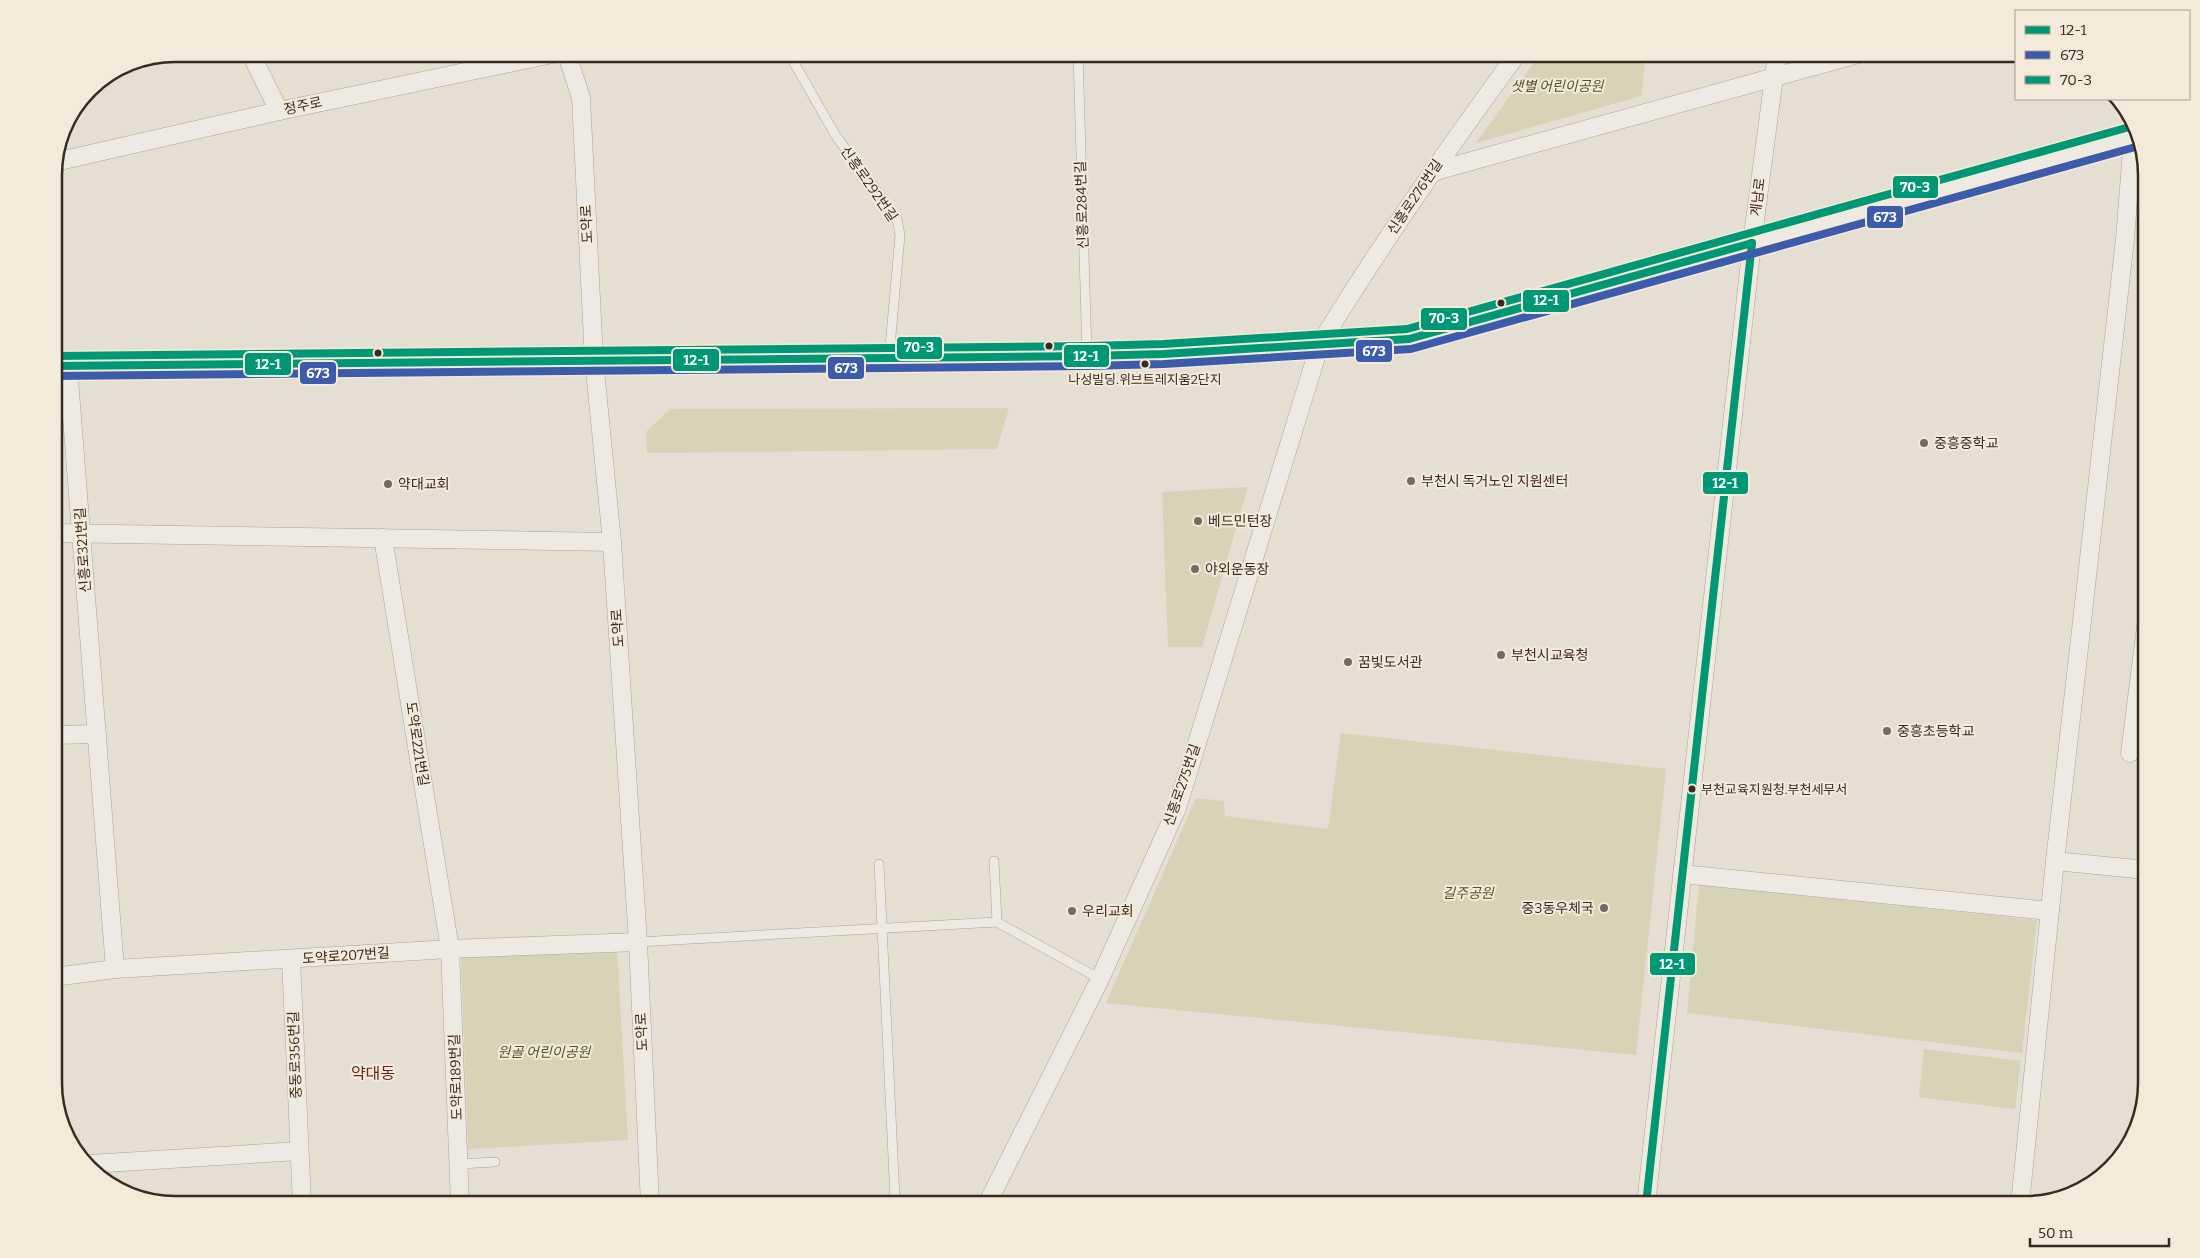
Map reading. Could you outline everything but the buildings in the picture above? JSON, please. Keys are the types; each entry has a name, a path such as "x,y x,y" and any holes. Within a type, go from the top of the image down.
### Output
{"street":[{"path":"255,62 279,111"},
{"name":"정주로","path":"63,160 279,111 514,62"},
{"name":"도약로","path":"570,62 581,98 594,360 612,542 638,942 650,1196"},
{"name":"신흥로276번길","path":"1320,344 1356,284 1432,172 1511,62"},
{"name":"계남로","path":"1647,1196 1752,243 1776,62"},
{"path":"1432,172 1827,62"},
{"path":"63,366 1087,356 1409,339 2131,138"},
{"path":"2021,1196 2050,911 2134,146"},
{"name":"신흥로275번길","path":"991,1196 1100,979 1177,808 1320,344"},
{"name":"신흥로321번길","path":"63,382 82,533 115,970"},
{"path":"63,533 612,542"},
{"name":"도약로221번길","path":"383,538 450,949"},
{"path":"2130,752 2138,692"},
{"path":"63,735 97,734"},
{"path":"2056,861 2138,869"},
{"path":"1682,874 2050,911"},
{"name":"도약로207번길","path":"63,976 115,970 450,949 638,942"},
{"name":"도약로189번길","path":"450,949 460,1196"},
{"name":"중동로356번길","path":"291,959 302,1196"},
{"path":"98,1164 299,1150"}],"lane":[{"name":"신흥로292번길","path":"794,62 836,136 897,219 900,235 889,358"},
{"name":"신흥로284번길","path":"1078,62 1087,356"},
{"path":"994,861 997,922"},
{"path":"879,864 895,1196"},
{"path":"638,942 997,922 1100,979"},
{"path":"459,1164 495,1162"}],"green space":[{"name":"샛별 어린이공원","path":"1534,62 1645,62 1641,96 1476,143"},
{"path":"1009,408 997,449 647,453 646,432 670,409"},
{"name":"야외운동장","path":"1248,487 1202,647 1168,647 1162,492"},
{"name":"길주공원","path":"1341,733 1666,769 1636,1055 1106,1003 1196,798 1224,801 1225,816 1328,829"},
{"path":"1699,885 2037,920 2022,1053 1687,1013"},
{"name":"원골 어린이공원","path":"617,950 628,1140 468,1149 461,957"},
{"path":"1924,1049 2021,1061 2015,1109 1919,1097"}],"transit line":[{"name":"70-3","path":"63,356 1087,346 1163,344 1407,329 2127,128"},
{"name":"673","path":"63,376 1087,366 1164,364 1411,349 2134,147"},
{"name":"12-1","path":"63,366 1087,356 1163,354 1409,339 1752,243"},
{"name":"12-1","path":"1647,1196 1752,243"}],"place":[{"name":"나성빌딩.위브트레지움2단지","path":"1145,364"},
{"name":"중흥중학교","path":"1924,443"},
{"name":"부천시 독거노인 지원센터","path":"1411,481"},
{"name":"약대교회","path":"388,484"},
{"name":"베드민턴장","path":"1198,521"},
{"name":"야외운동장","path":"1195,569"},
{"name":"부천시교육청","path":"1501,655"},
{"name":"꿈빛도서관","path":"1348,662"},
{"name":"중흥초등학교","path":"1887,731"},
{"name":"부천교육지원청.부천세무서","path":"1692,789"},
{"name":"중3동우체국","path":"1604,908"},
{"name":"우리교회","path":"1072,911"}],"district":[{"name":"약대동","path":"373,1073"}]}
